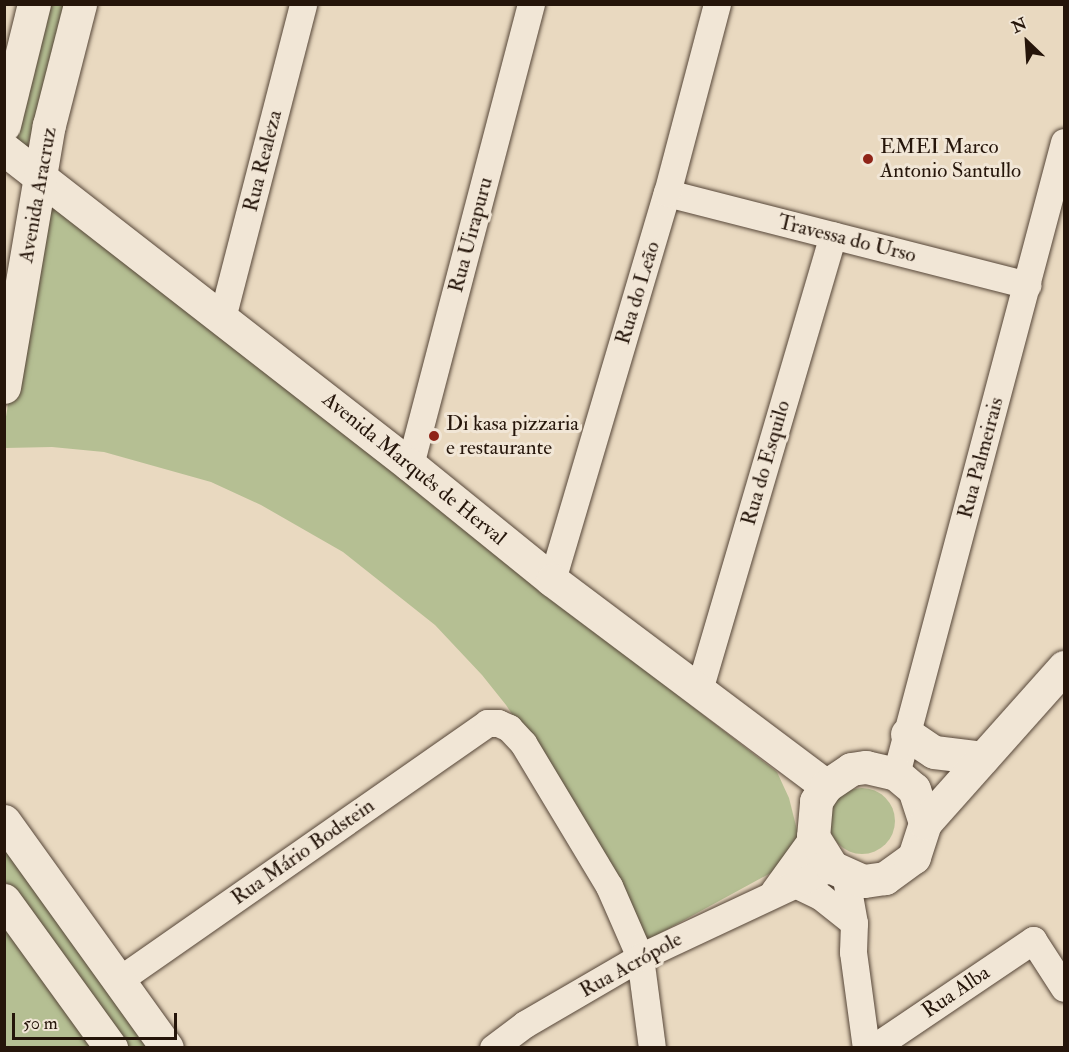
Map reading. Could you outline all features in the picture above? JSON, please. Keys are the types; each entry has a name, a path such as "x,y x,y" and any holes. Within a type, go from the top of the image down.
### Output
{"street":[{"path":"4,125 34,4"},
{"name":"Avenida Aracruz","path":"4,387 49,125 80,4"},
{"name":"Rua Realeza","path":"222,318 303,4"},
{"name":"Rua Uirapuru","path":"410,465 531,4"},
{"name":"Rua do Leão","path":"552,580 667,193 717,4"},
{"name":"Rua Palmeirais","path":"896,774 1027,285 1060,178 1065,142"},
{"name":"Avenida Marquês de Herval","path":"4,149 410,465 552,580 826,786"},
{"name":"Travessa do Urso","path":"667,193 1027,285"},
{"name":"Rua do Esquilo","path":"699,690 833,236"},
{"path":"854,923 885,878 914,857 925,823 1065,667"},
{"name":"Rua Mário Bodstein","path":"119,981 487,723 498,723 509,728 523,743 609,886 640,957"},
{"path":"907,734 934,752 983,758"},
{"path":"873,1043 854,952 854,923 838,870 813,837 816,801 826,786 851,770 866,767 896,774 914,789 925,823"},
{"path":"4,821 166,1047"},
{"name":"Rua Acrópole","path":"784,888 813,837"},
{"path":"838,870 863,881 885,878"},
{"name":"Rua Acrópole","path":"493,1047 525,1024 640,957 784,888 838,870"},
{"path":"784,888 820,896 854,923"},
{"path":"4,900 111,1047"},
{"name":"Rua Alba","path":"873,1043 1033,940 1065,988"},
{"path":"640,957 652,1047"}],"green space":[{"path":"37,5 66,5 25,156 5,131"},
{"path":"41,198 92,234 552,598 777,772 789,798 798,834 789,863 644,942 557,782 506,705 482,675 435,625 343,552 261,505 211,482 104,452 52,447 5,448 5,423"},
{"path":"862,788 875,791 885,798 892,808 895,821 892,834 885,844 875,851 862,854 849,851 839,844 832,834 829,821 832,808 839,798 849,791"},
{"path":"4,846 146,1047 123,1047 5,881"},
{"path":"5,920 96,1047 5,1047"}],"place":[{"name":"EMEI Marco Antonio Santullo","path":"868,159"},
{"name":"Di kasa pizzaria e restaurante","path":"434,436"}]}
